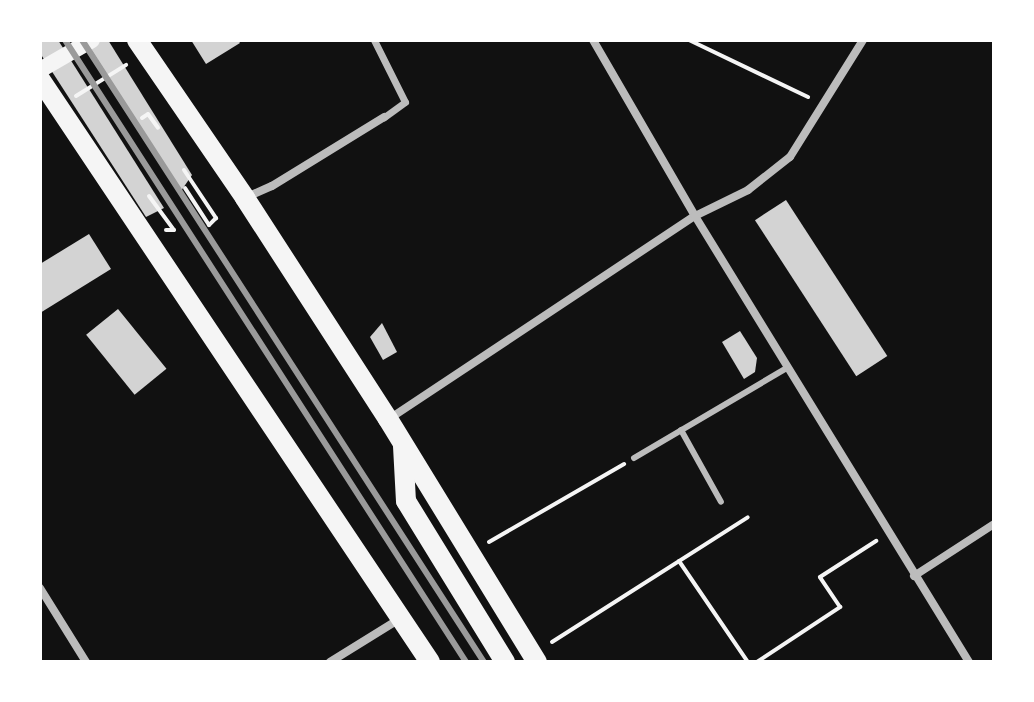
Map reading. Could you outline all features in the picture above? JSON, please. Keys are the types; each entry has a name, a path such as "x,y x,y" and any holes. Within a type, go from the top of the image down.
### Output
{"main road":[{"path":"40,70 92,40"},
{"path":"141,46 245,198 388,419 535,658"},
{"path":"40,79 430,662"},
{"path":"402,442 406,501 505,662"}],"street":[{"path":"245,198 272,186 405,102 374,40"},
{"path":"593,40 695,216 969,662"},
{"path":"388,419 695,216 748,190 790,157 863,40"},
{"path":"914,576 994,524"},
{"path":"40,588 86,662"},
{"path":"330,662 401,618"}],"lane":[{"path":"634,458 787,368"},
{"path":"681,430 721,502"}],"path":[{"path":"689,40 823,107"},
{"path":"58,108 141,46"},
{"path":"142,118 148,114 158,128"},
{"path":"184,170 216,218 209,225 185,188"},
{"path":"470,553 634,458"},
{"path":"535,658 748,517"},
{"path":"757,662 840,607 820,577 888,533"},
{"path":"679,561 748,662"}],"building":[{"path":"40,40 58,40 164,208 146,217 40,53"},
{"path":"85,40 108,40 192,175 181,191"},
{"path":"191,40 238,40 240,43 206,64"},
{"path":"786,200 887,356 856,376 755,220"},
{"path":"89,234 111,269 40,313 40,264"},
{"path":"118,309 166,369 135,395 86,335"},
{"path":"382,323 397,352 383,360 370,337"},
{"path":"740,331 757,358 755,372 744,379 722,342"}],"railway":[{"path":"65,40 466,662"},
{"path":"82,40 484,662"}]}
